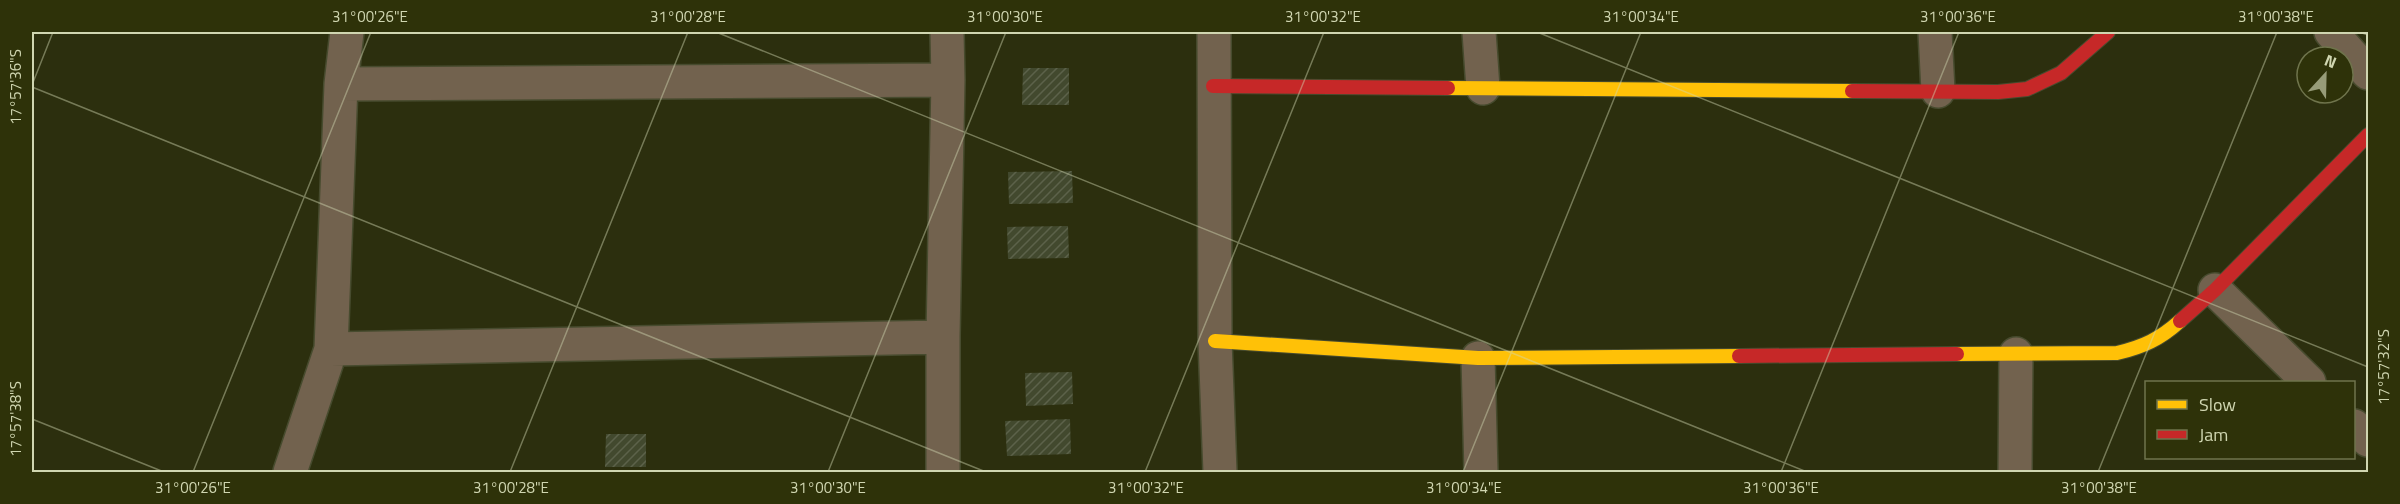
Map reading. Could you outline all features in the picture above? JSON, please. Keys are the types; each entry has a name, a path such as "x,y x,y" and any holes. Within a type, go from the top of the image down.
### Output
{"street":[{"path":"290,472 331,349 340,84 347,32"},
{"path":"943,472 947,32"},
{"path":"1214,32 1215,341 1220,472"},
{"path":"1479,32 1483,88"},
{"path":"1935,32 1938,91"},
{"path":"1214,86 1998,92 2027,89 2055,76 2078,60 2108,32"},
{"path":"2331,32 2368,73"},
{"path":"340,84 948,80"},
{"path":"1215,341 1478,358 2117,353 2139,348 2162,337 2215,290 2368,135"},
{"path":"2215,290 2308,381"},
{"path":"331,349 943,337"},
{"path":"2015,472 2016,354"},
{"path":"1478,358 1481,472"},
{"path":"2355,427 2368,440"}],"building":[{"path":"1023,68 1069,68 1069,105 1022,105"},
{"path":"1072,171 1073,203 1009,204 1008,172"},
{"path":"1068,226 1069,258 1008,259 1007,227"},
{"path":"1072,372 1073,404 1026,406 1025,373"},
{"path":"1070,419 1071,454 1007,456 1005,421"},
{"path":"606,434 646,434 646,467 605,467"}],"traffic: slow":[{"path":"1448,88 1852,91"},
{"path":"1957,354 2117,353 2151,342 2180,321"},
{"path":"1215,341 1478,358 1739,356"}],"traffic: jam":[{"path":"1852,91 1998,92 2027,89 2061,73 2108,32"},
{"path":"1213,86 1448,88"},
{"path":"2180,321 2215,290 2368,135"},
{"path":"1739,356 1957,354"}]}
